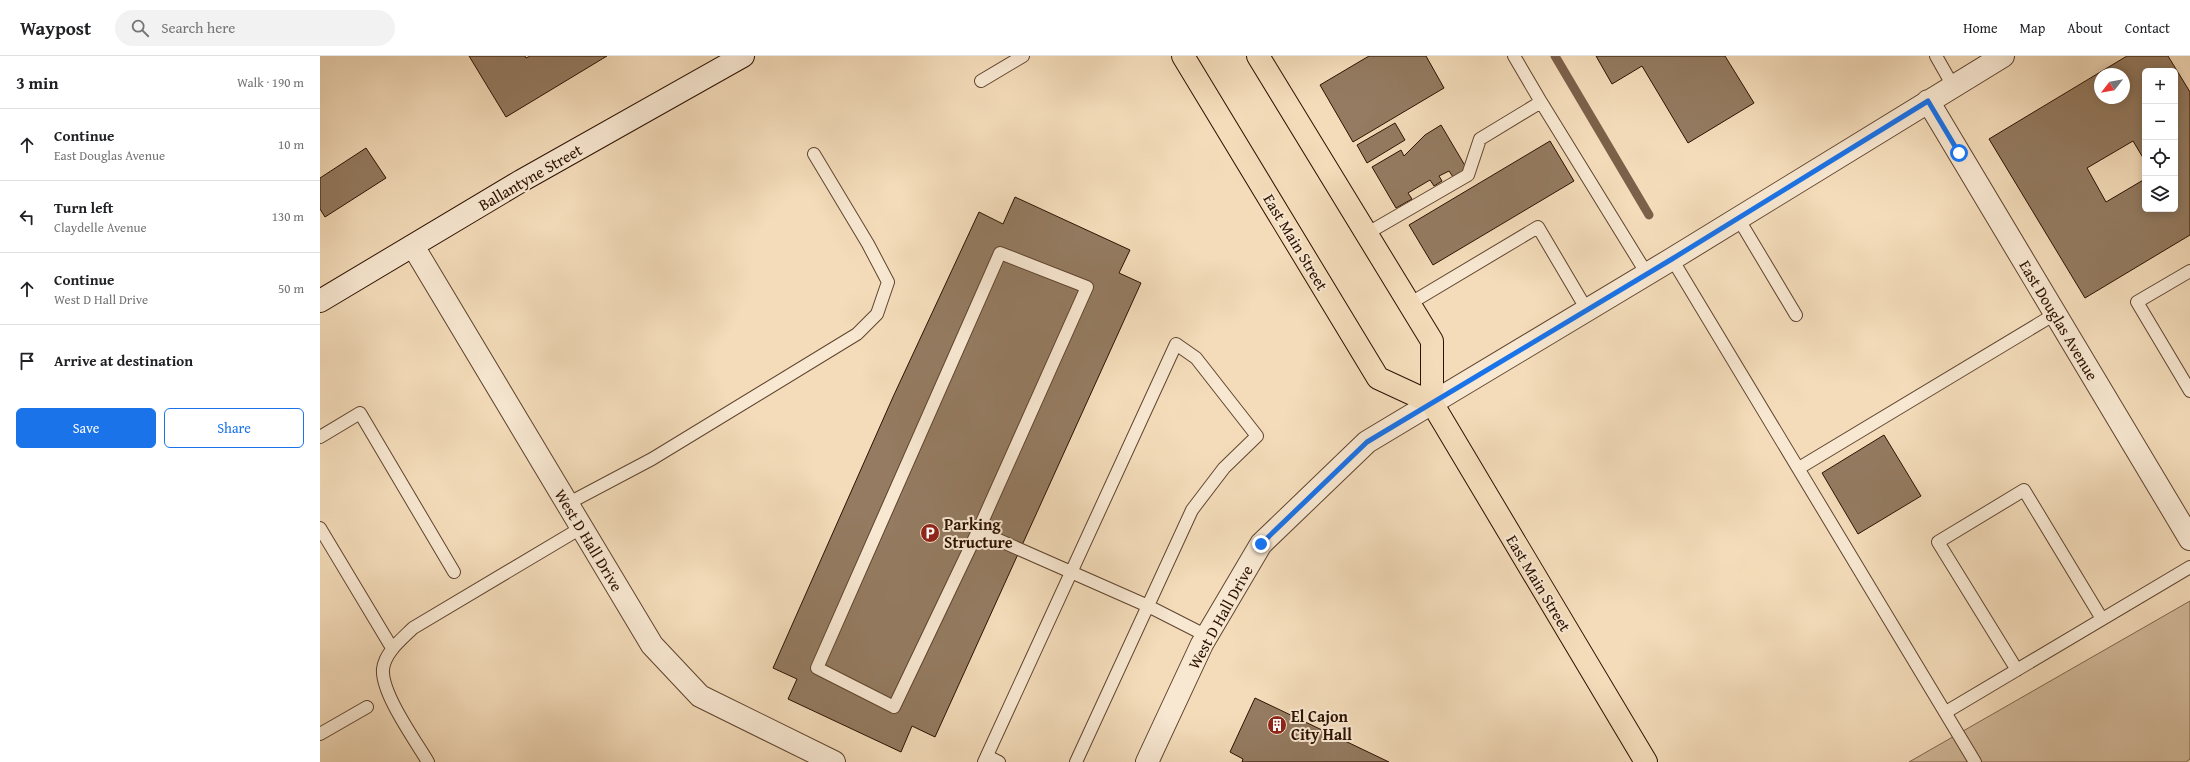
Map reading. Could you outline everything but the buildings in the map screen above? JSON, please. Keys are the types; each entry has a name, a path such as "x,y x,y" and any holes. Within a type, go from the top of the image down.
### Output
{"main road":[{"name":"East Main Street","path":"1183,56 1378,378 1432,403 1646,762"},
{"path":"1262,57 1366,234 1432,341 1432,403"}],"street":[{"name":"Ballantyne Street","path":"320,301 521,181 742,56"},
{"name":"West D Hall Drive","path":"1146,762 1207,636 1261,544 1367,442 1672,259 2003,56"},
{"name":"East Douglas Avenue","path":"1928,101 2190,539"},
{"name":"West D Hall Drive","path":"413,246 652,645 700,696 834,762"}],"lane":[{"path":"981,81 1023,56"},
{"path":"1514,56 1647,274"},
{"path":"1936,56 1953,86"},
{"path":"1366,234 1468,175 1480,139 1541,102"},
{"path":"567,504 659,455 857,334 877,314 888,282 868,244 814,154"},
{"path":"1738,218 1796,315"},
{"path":"1409,304 1538,227 1587,310"},
{"path":"1000,253 1087,287 978,531 894,707 817,668 1000,253"},
{"path":"1672,259 1976,762"},
{"path":"2190,271 2137,302 2190,391"},
{"path":"1799,468 2055,314"},
{"path":"999,762 985,759 1176,344 1196,358 1257,436 1224,468 1192,510 1076,762"},
{"path":"320,436 360,413 454,572"},
{"path":"2017,670 1938,542 2024,490 2102,619"},
{"path":"320,528 392,648"},
{"path":"428,762 390,697 385,684 383,668 392,648 413,628 581,528"},
{"path":"978,531 1148,606 1207,636"},
{"path":"1946,712 2190,567"},
{"path":"320,734 367,707"}],"shaded area":[{"path":"2190,601 2190,759 2186,762 1909,762"}],"waterway":[{"path":"1555,56 1649,215"}],"place":[{"name":"Parking Structure","path":"930,533"},
{"name":"El Cajon City Hall","path":"1277,725"}],"route":[{"path":"1261,544 1367,442 1672,259 1928,101 1959,153"}]}
